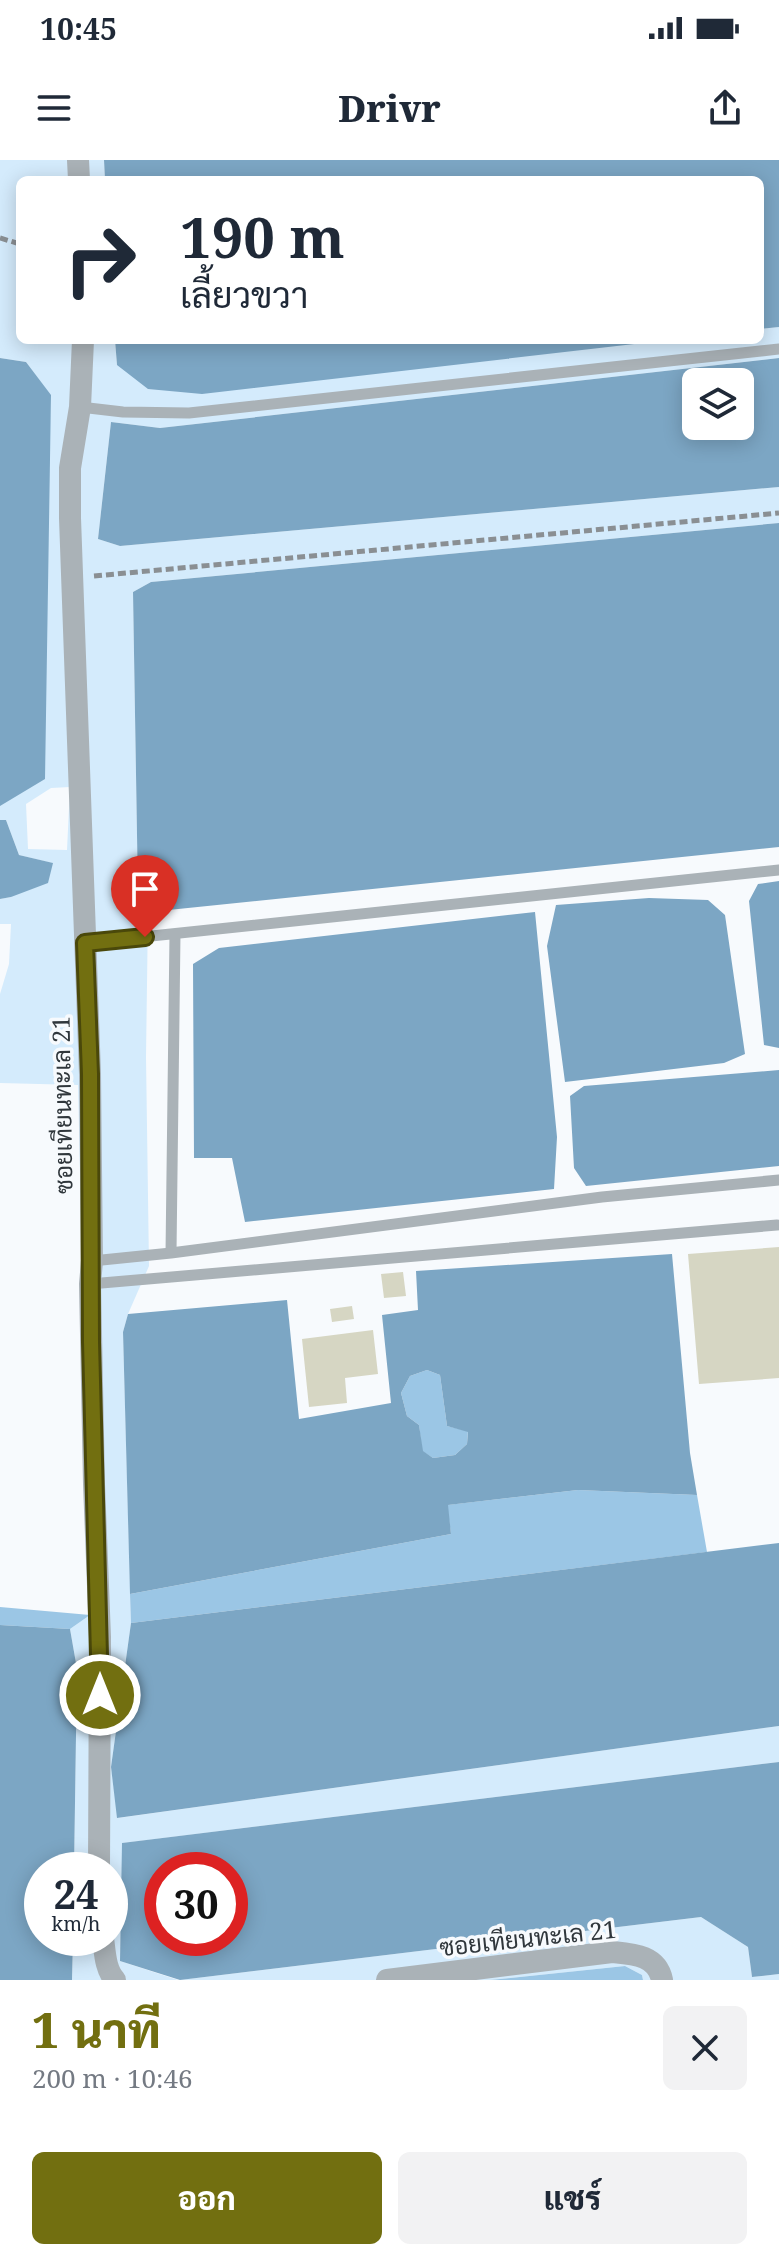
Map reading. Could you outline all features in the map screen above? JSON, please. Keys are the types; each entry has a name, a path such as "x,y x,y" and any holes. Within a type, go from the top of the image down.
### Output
{"street":[{"name":"ซอยเทียนทะเล 21","path":"83,344 80,407 70,468 81,769 79,815 90,1074 90,1284 100,1637 99,1852"},
{"name":"ซอยเทียนทะเล 21","path":"387,1980 612,1952 645,1956 660,1971 662,1980"},
{"path":"105,1956 115,1980"}],"lane":[{"path":"80,407 123,412 189,413 779,349"},
{"path":"85,943 779,870"},
{"path":"171,1253 175,934"},
{"path":"92,1261 602,1197 779,1180"},
{"path":"90,1284 777,1225"}],"path":[{"path":"73,578 779,513"}],"shaded area":[{"path":"0,160 104,160 105,176 16,176 16,344 115,344 117,365 581,344 764,344 764,329 779,327 779,358 160,428 111,422 98,539 120,546 779,487 779,523 151,582 133,592 138,895 148,912 146,1057 149,1266 123,1332 131,1623 111,1767 118,1818 779,1726 779,1762 123,1843 123,1852 74,1852 77,1669 70,1629 90,1615 78,1085 0,1083 0,994 9,964 11,924 0,924 0,899 11,897 52,863 19,855 6,820 0,820 49,449 51,396 26,362 0,358","holes":["70,787 67,850 28,849 26,804 51,788"]},
{"path":"104,160 779,160 779,327 764,329 764,176 105,176"},
{"path":"115,344 634,344 202,394 148,389 117,365"},
{"path":"0,358 26,362 51,395 45,779 0,806"},
{"path":"779,358 779,487 120,546 98,539 111,422 160,428 682,369 682,440 754,440 754,368 691,368"},
{"path":"779,523 779,847 149,912 138,895 133,592 151,582"},
{"path":"0,820 6,820 19,855 53,863 48,883 0,899"},
{"path":"779,881 779,1048 764,1045 749,901 758,884"},
{"path":"649,898 708,900 725,915 745,1054 724,1063 565,1082 547,946 556,905"},
{"path":"535,912 557,1137 554,1189 245,1222 232,1158 194,1158 193,964 219,948"},
{"path":"779,1070 779,1166 586,1186 574,1168 570,1096 584,1086"},
{"path":"672,1254 690,1453 697,1495 578,1490 448,1505 451,1534 130,1594 123,1332 128,1314 287,1300 299,1419 391,1403 382,1315 418,1310 416,1271","holes":["427,1370 440,1375 447,1426 468,1432 467,1444 455,1455 433,1458 423,1451 419,1425 407,1416 401,1393 410,1376"]},
{"path":"427,1370 440,1375 447,1426 468,1431 467,1444 455,1455 433,1458 422,1451 419,1425 407,1416 401,1393 410,1376"},
{"path":"578,1490 697,1495 707,1552 131,1623 130,1594 451,1534 447,1505"},
{"path":"779,1543 779,1726 117,1818 111,1767 131,1623"},
{"path":"0,1607 90,1615 70,1629 0,1625"},
{"path":"0,1625 70,1629 77,1669 74,1852 24,1852 24,1956 73,1956 72,1980 0,1980"},
{"path":"779,1762 779,1974 752,1977 748,1947 701,1917 180,1980 120,1961 120,1956 128,1956 128,1852 122,1852 122,1843"},
{"path":"701,1917 748,1947 752,1977 779,1974 779,1980 643,1980 642,1975 625,1966 490,1980 180,1980"},
{"path":"73,1956 120,1956 120,1961 178,1980 72,1980"},
{"path":"625,1966 642,1975 643,1980 490,1980"}],"building":[{"path":"779,1247 779,1378 699,1384 688,1254"},
{"path":"403,1272 406,1296 384,1298 381,1274"},
{"path":"352,1306 354,1319 332,1322 330,1309"},
{"path":"373,1330 378,1374 345,1378 347,1403 309,1407 302,1339"}],"route":[{"path":"100,1695 85,943 145,937"}]}
